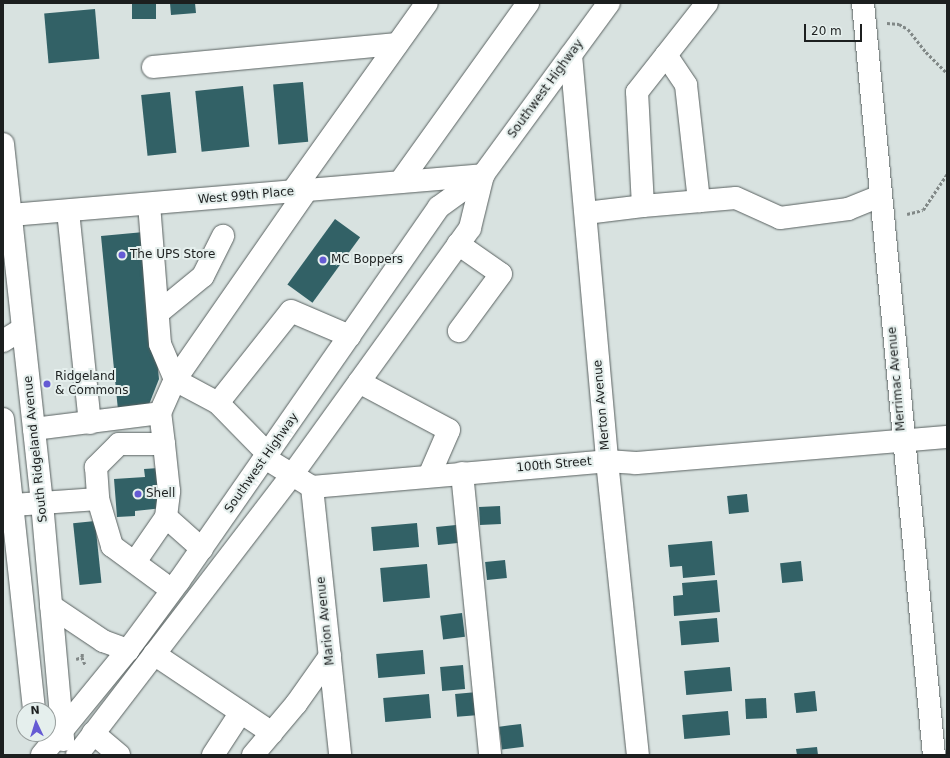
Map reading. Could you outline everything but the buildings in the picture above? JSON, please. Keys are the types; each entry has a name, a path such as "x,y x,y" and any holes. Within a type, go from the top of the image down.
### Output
{"street":[{"path":"135,562 166,517 169,491 160,413 175,380 397,44 427,3"},
{"path":"400,182 528,3"},
{"name":"Southwest Highway","path":"41,755 62,732 128,650 202,549 439,207 483,175 609,3"},
{"path":"642,206 637,92 707,3"},
{"name":"Merrimac Avenue","path":"863,3 902,441 934,755"},
{"path":"153,67 397,44"},
{"path":"666,55 686,85 699,202"},
{"name":"Merton Avenue","path":"571,56 607,461 638,755"},
{"name":"South Ridgeland Avenue","path":"3,144 10,215 13,326 34,429 65,755"},
{"name":"West 99th Place","path":"10,215 483,175"},
{"name":"Southwest Highway","path":"77,755 92,733 292,475 470,228 483,175"},
{"path":"586,213 642,206 736,198 780,218 848,209 880,196"},
{"path":"149,204 160,344 175,380 218,403 267,456 292,475 312,487"},
{"path":"68,211 90,423"},
{"path":"158,313 203,276 223,236"},
{"path":"458,244 501,274 459,332"},
{"path":"218,403 291,311 350,336"},
{"path":"3,341 13,326"},
{"path":"359,382 448,430 429,476"},
{"path":"34,429 160,413"},
{"path":"3,419 33,702"},
{"name":"100th Street","path":"312,487 607,461 636,463 947,437"},
{"path":"164,444 119,444 96,467 98,499 112,546 172,590"},
{"path":"462,473 490,755"},
{"name":"Marion Avenue","path":"312,487 340,755"},
{"path":"13,506 98,499"},
{"path":"166,517 202,549"},
{"path":"51,606 103,641 128,650"},
{"path":"154,654 272,733"},
{"path":"253,755 296,704 330,656"},
{"path":"213,755 241,712"},
{"path":"92,733 119,755"},
{"path":"39,742 41,755"}],"path":[{"path":"887,23 899,24 908,29 926,52 947,73"},
{"path":"907,214 923,210 947,174"},
{"path":"83,649 82,657 85,664"},
{"path":"75,659 82,657"}],"place":[{"name":"The UPS Store","path":"122,255"},
{"name":"MC Boppers","path":"323,260"},
{"name":"Ridgeland & Commons","path":"47,384"},
{"name":"Shell","path":"138,494"}]}
